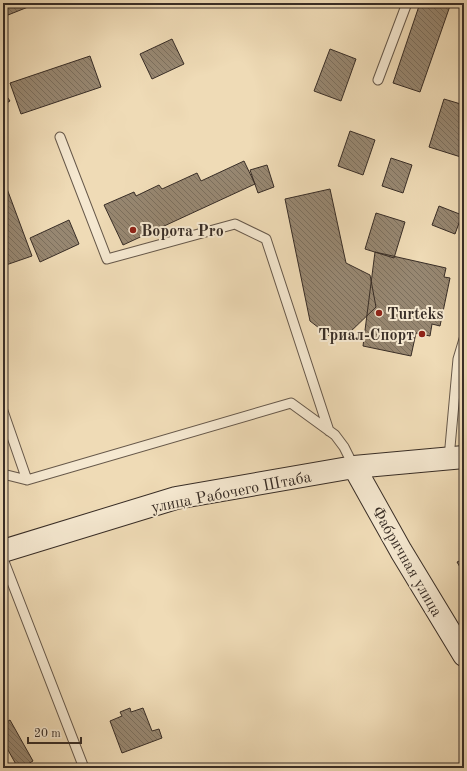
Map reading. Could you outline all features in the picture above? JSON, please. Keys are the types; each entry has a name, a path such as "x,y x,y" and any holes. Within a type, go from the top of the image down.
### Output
{"main road":[{"name":"улица Рабочего Штаба","path":"3,551 176,498 354,467 456,457"},
{"name":"Фабричная улица","path":"354,467 401,551 464,655"}],"lane":[{"path":"378,80 407,3"},
{"path":"60,137 107,259 235,224 266,239 329,431"},
{"path":"456,457 458,359 464,339"},
{"path":"3,474 27,480 291,403 335,435 344,447 354,467"},
{"path":"3,411 27,480"},
{"path":"3,559 84,768"}],"building":[{"path":"3,3 26,3 28,7 3,17"},
{"path":"420,3 451,3 420,92 393,83"},
{"path":"172,39 184,64 152,79 140,54"},
{"path":"330,49 356,59 341,101 314,91"},
{"path":"90,56 101,87 21,114 10,83"},
{"path":"3,91 10,101 3,105"},
{"path":"444,99 464,105 464,158 429,147"},
{"path":"350,131 375,140 363,175 338,166"},
{"path":"391,158 412,165 403,193 382,186"},
{"path":"244,161 255,184 123,245 104,205 134,192 136,196 159,185 162,189 197,173 201,181"},
{"path":"267,165 274,187 258,193 250,170"},
{"path":"3,178 32,256 3,266"},
{"path":"330,189 346,263 370,275 376,307 347,335 332,338 310,321 285,199"},
{"path":"439,206 462,215 455,234 432,225"},
{"path":"376,213 405,222 394,258 365,249"},
{"path":"69,220 79,244 40,262 30,238"},
{"path":"375,252 446,268 444,277 450,278 440,326 432,324 430,336 416,333 411,356 363,346"},
{"path":"464,559 464,574 457,562"},
{"path":"130,708 131,712 143,708 152,731 159,729 162,738 122,753 110,721 122,716 120,712"},
{"path":"10,720 33,761 21,768 18,768 3,741 3,724"}],"place":[{"name":"Ворота Pro","path":"133,230"},
{"name":"Turteks","path":"379,313"},
{"name":"Триал-Спорт","path":"422,334"}]}
